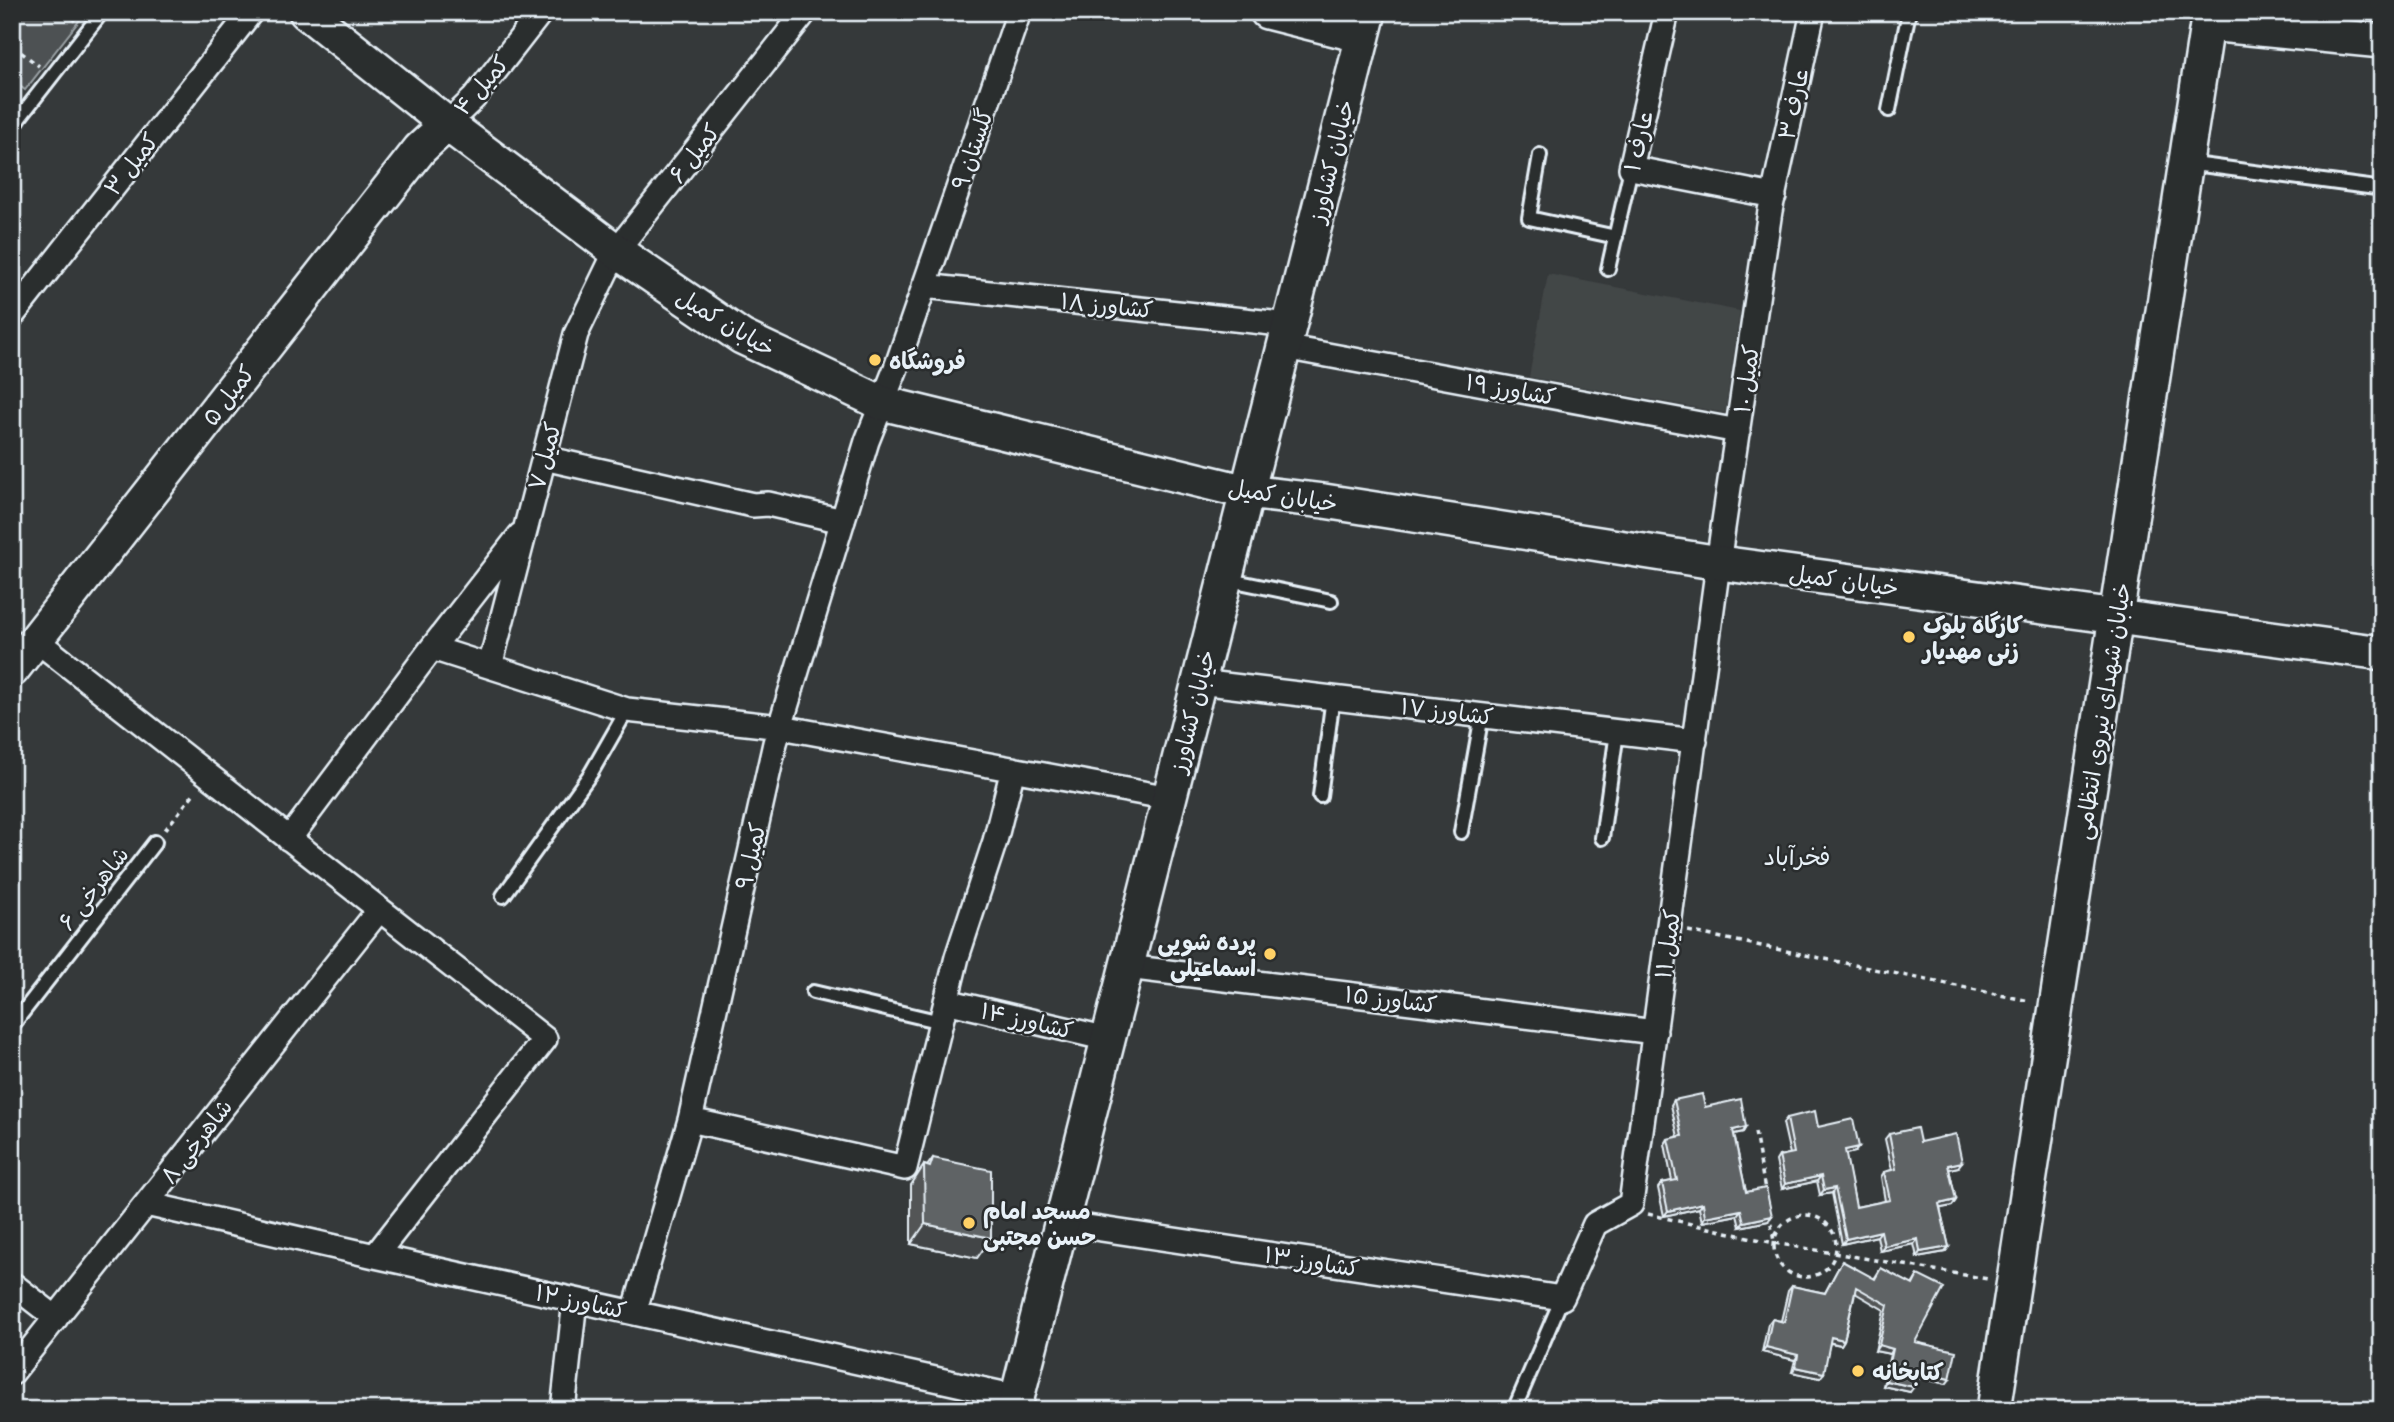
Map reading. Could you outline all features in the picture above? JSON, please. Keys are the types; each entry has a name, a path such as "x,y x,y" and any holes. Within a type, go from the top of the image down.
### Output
{"street":[{"name":"کمیل ۳","path":"12,316 251,12"},
{"name":"خیابان کمیل","path":"306,12 447,124 616,251 742,337 882,403 1247,492 1324,501 1720,563 2382,653"},
{"name":"کمیل ۴","path":"447,124 474,98 541,12"},
{"name":"کمیل ۶","path":"616,251 805,12"},
{"name":"گلستان ۹","path":"882,403 1019,12"},
{"path":"1267,12 1366,24"},
{"name":"عارف ۱","path":"1631,168 1667,12"},
{"name":"عارف ۳","path":"1774,196 1813,12"},
{"path":"2208,18 2382,41"},
{"name":"خیابان شهدای نیروی انتظامی","path":"1994,1410 2208,18"},
{"name":"خیابان کشاورز","path":"1016,1403 1366,24"},
{"name":"کمیل ۵","path":"12,670 420,149 447,124"},
{"path":"1631,168 1774,196"},
{"name":"کمیل ۱۰","path":"1720,563 1774,196"},
{"name":"کمیل ۷","path":"490,666 576,334 616,251"},
{"name":"کشاورز ۱۸","path":"924,286 1287,336"},
{"name":"کشاورز ۱۹","path":"1287,336 1738,431"},
{"name":"کمیل ۹","path":"634,1313 690,1120 775,743 867,441 882,403"},
{"path":"544,458 753,505 768,504 843,521"},
{"path":"289,839 525,529"},
{"name":"کمیل ۱۱","path":"1631,1204 1720,563"},
{"path":"36,640 545,1040 374,1256"},
{"path":"432,648 627,710 781,727 1170,798"},
{"name":"کشاورز ۱۷","path":"1199,682 1695,741"},
{"path":"690,1120 905,1168 957,957 995,841 1013,769"},
{"name":"شاهرخی ۸","path":"12,1373 379,910"},
{"name":"کشاورز ۱۵","path":"1127,967 1655,1032"},
{"name":"کشاورز ۱۴","path":"943,1011 1108,1039"},
{"name":"کشاورز ۱۲","path":"146,1204 634,1313 1016,1403"},
{"path":"1562,1298 1595,1224 1631,1204"},
{"name":"کشاورز ۱۳","path":"1061,1223 1562,1298"},
{"path":"12,1284 56,1318"},
{"path":"563,1410 575,1300"}],"lane":[{"path":"12,130 102,12"},
{"path":"1889,110 1909,12"},
{"path":"1540,155 1530,218 1616,237"},
{"path":"2186,163 2376,188"},
{"name":"عارف ۱","path":"1608,269 1631,168"},
{"path":"1225,579 1331,601"},
{"path":"1320,796 1333,697"},
{"path":"503,895 592,773 627,710"},
{"path":"1461,832 1482,715"},
{"path":"1602,838 1617,732"},
{"name":"شاهرخی ۶","path":"12,1026 155,842"},
{"path":"813,992 943,1011"},
{"path":"1514,1410 1562,1298"}],"path":[{"path":"12,13 31,13"},
{"path":"12,35 18,50 51,76"},
{"name":"شاهرخی ۶","path":"155,842 208,775"},
{"path":"1669,927 2056,1006"},
{"path":"1755,1132 1766,1194"},
{"path":"1631,1204 1641,1213 1774,1243 2014,1283"},
{"path":"1768,1206 1776,1257 1779,1264 1790,1273 1811,1277 1824,1271 1833,1260 1836,1246 1827,1224 1814,1216 1791,1218 1779,1229 1774,1243"}],"shaded area":[{"path":"12,12 86,12 25,90 12,80"},
{"path":"1548,274 1740,311 1725,413 1529,377"}],"building":[{"path":"1702,1094 1705,1107 1741,1099 1746,1127 1733,1130 1746,1192 1766,1188 1772,1216 1744,1222 1741,1210 1705,1217 1703,1203 1668,1211 1662,1183 1677,1180 1668,1139 1682,1136 1674,1100"},
{"path":"1815,1111 1818,1127 1853,1119 1859,1147 1845,1150 1856,1207 1890,1200 1884,1172 1896,1169 1889,1134 1917,1128 1920,1142 1956,1134 1962,1162 1948,1165 1956,1200 1939,1204 1949,1247 1920,1252 1918,1239 1884,1246 1881,1231 1846,1239 1835,1188 1824,1190 1821,1176 1785,1184 1779,1156 1794,1153 1787,1118"},
{"path":"933,1158 991,1170 991,1238 925,1224 924,1165 930,1167"},
{"path":"1842,1261 1875,1279 1881,1268 1913,1285 1918,1275 1944,1288 1915,1342 1956,1351 1950,1379 1917,1372 1914,1387 1886,1381 1893,1349 1879,1345 1888,1305 1856,1287 1844,1340 1831,1337 1824,1373 1796,1367 1798,1355 1766,1347 1772,1319 1784,1322 1792,1286 1825,1293"}],"place":[{"name":"فروشگاه","path":"875,360"},
{"name":"کارگاه بلوک زنی مهدیار","path":"1909,637"},
{"name":"پرده شویی اسماعیلی","path":"1270,954"},
{"name":"مسجد امام حسن مجتبی","path":"969,1223"},
{"name":"کتابخانه","path":"1858,1371"}],"district":[{"name":"فخرآباد","path":"1797,856"}]}
